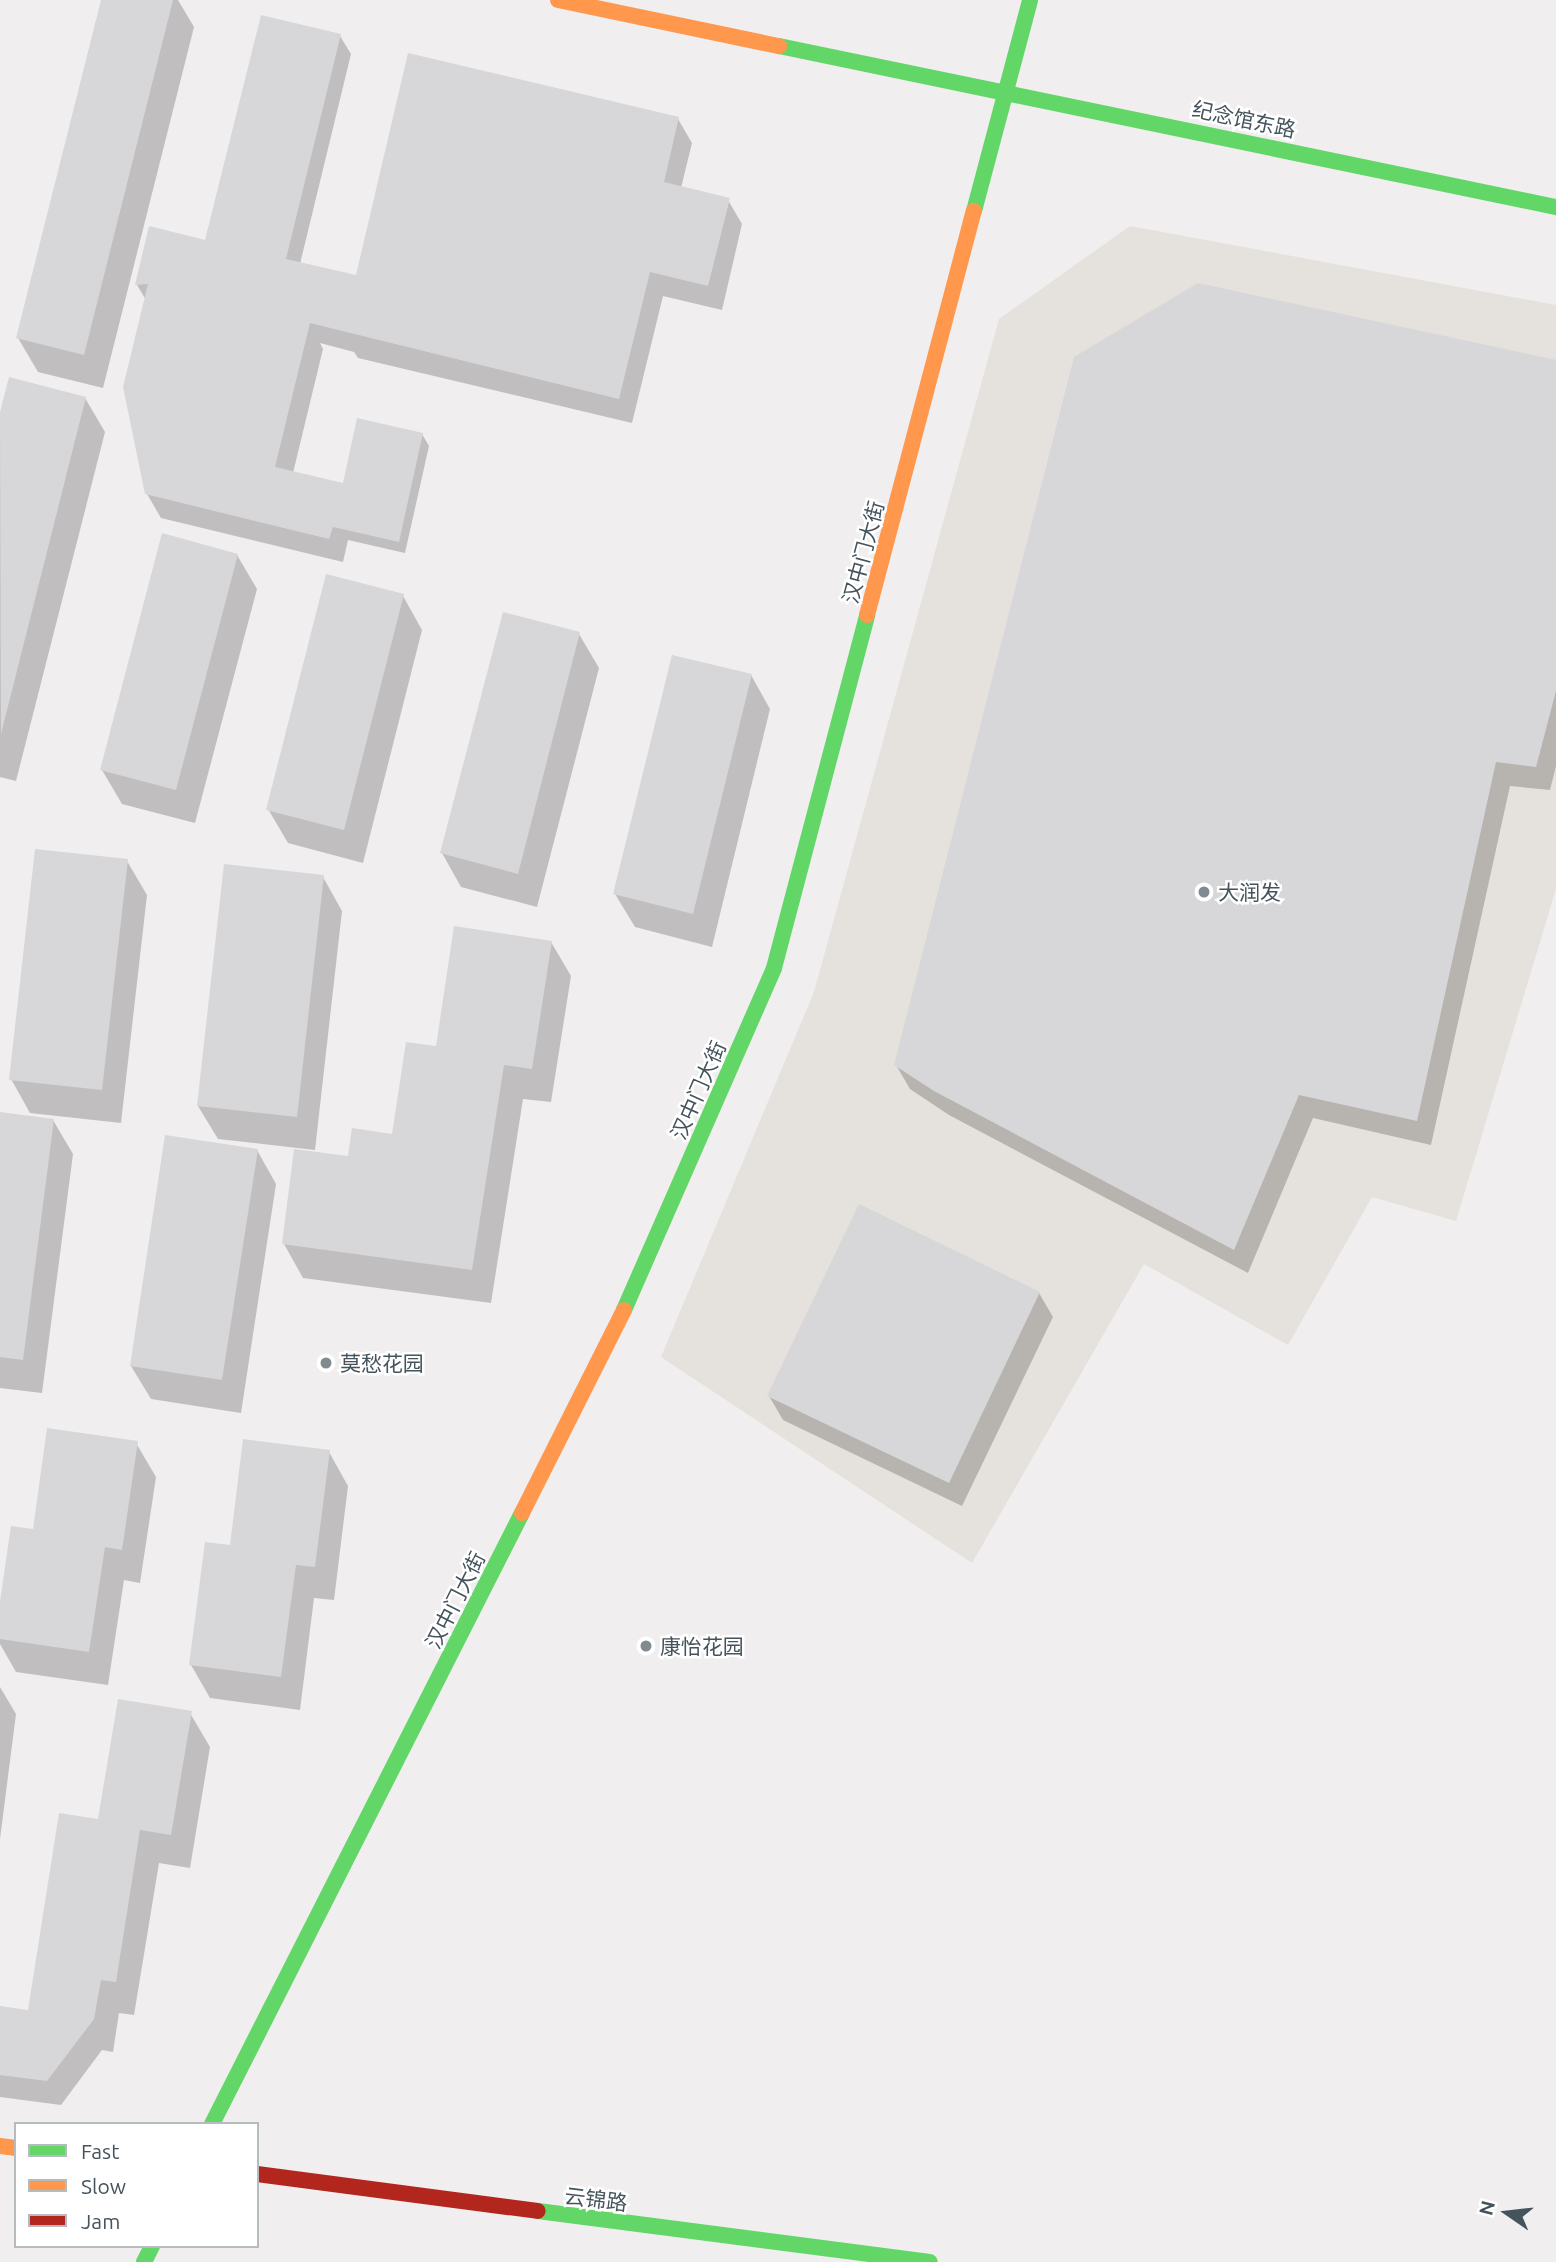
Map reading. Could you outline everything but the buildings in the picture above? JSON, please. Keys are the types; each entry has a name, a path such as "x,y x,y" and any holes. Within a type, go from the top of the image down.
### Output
{"main road":[{"name":"纪念馆东路","path":"558,0 1009,91 1556,207"},
{"name":"汉中门大街","path":"213,2122 612,1337 774,968 1009,91 1030,0"},
{"name":"云锦路","path":"259,2174 930,2262"}],"shaded area":[{"path":"1130,226 1556,305 1556,889 1456,1221 1372,1197 1288,1345 1144,1264 972,1563 661,1357 814,992 999,319"}],"traffic: fast":[{"path":"974,211 1030,0"},
{"path":"779,46 1556,207"},
{"path":"624,1310 774,968 867,615"},
{"path":"213,2122 522,1513"},
{"path":"538,2211 930,2262"},
{"path":"144,2262 151,2248"}],"traffic: slow":[{"path":"558,0 779,46"},
{"path":"867,615 974,211"},
{"path":"522,1513 624,1310"},
{"path":"0,2146 14,2148"}],"traffic: jam":[{"path":"259,2174 538,2211"}],"place":[{"name":"大润发","path":"1204,892"},
{"name":"莫愁花园","path":"326,1363"},
{"name":"康怡花园","path":"646,1646"}]}
